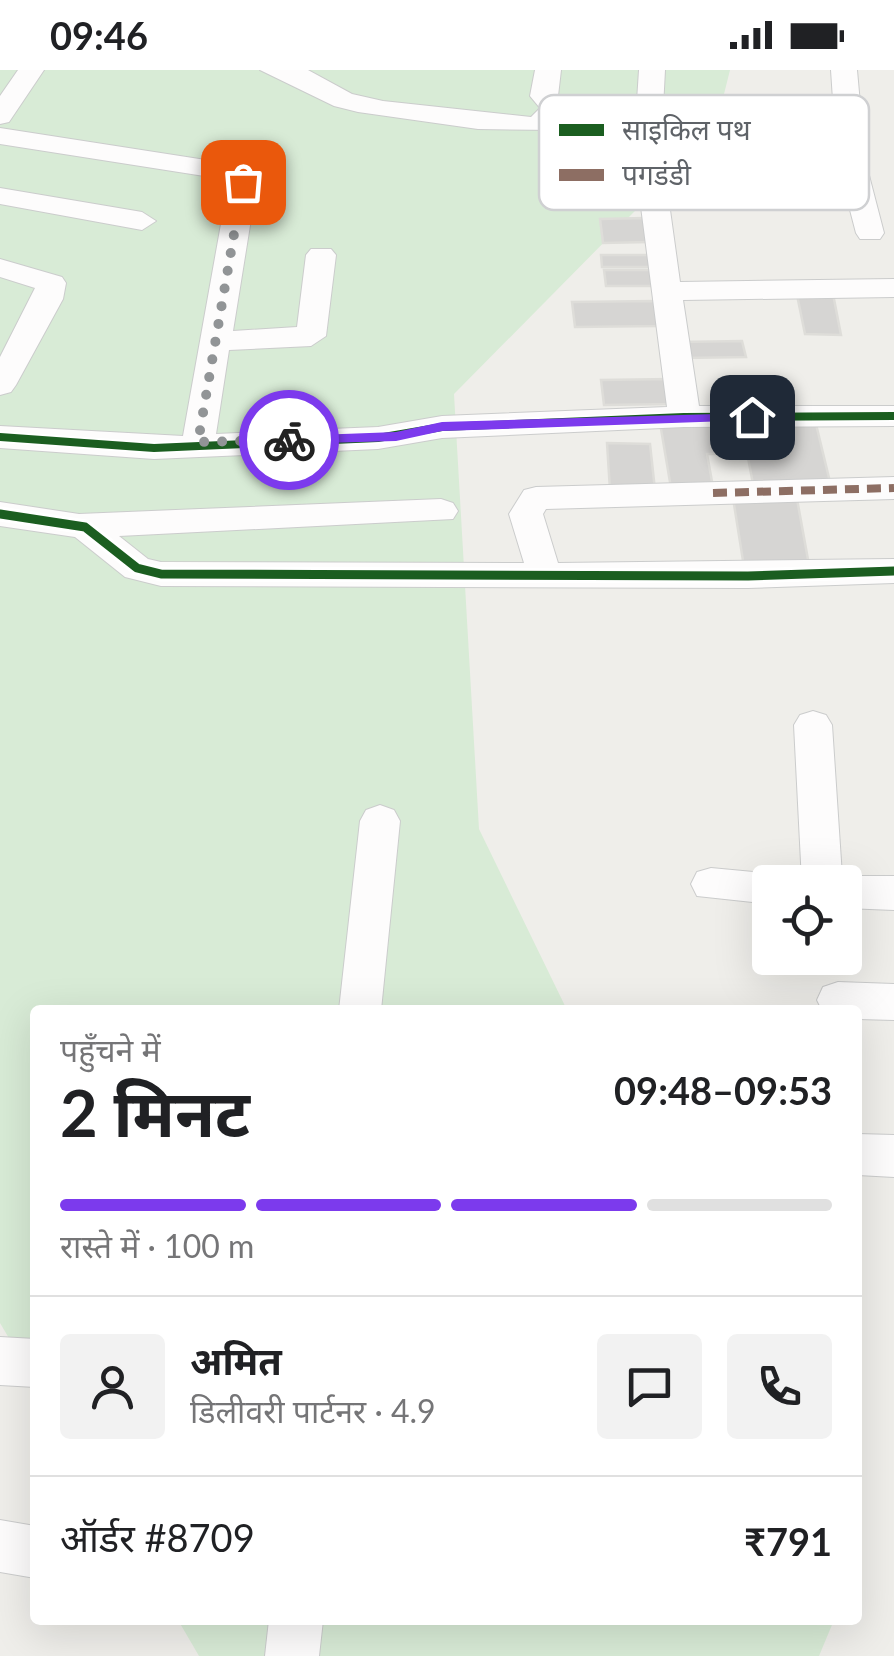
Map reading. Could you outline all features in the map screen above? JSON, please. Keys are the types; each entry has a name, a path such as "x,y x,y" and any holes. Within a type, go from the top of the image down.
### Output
{"street":[{"path":"0,116 31,70"},
{"path":"272,70 307,76 342,100 508,124 539,124"},
{"path":"543,95 548,70"},
{"path":"651,95 652,70"},
{"path":"844,70 846,95"},
{"path":"0,136 238,176 244,195 198,442"},
{"path":"0,196 142,221"},
{"path":"656,210 684,417"},
{"path":"864,210 870,233"},
{"path":"217,341 311,336 321,255"},
{"path":"0,268 51,283 48,299 0,386"},
{"path":"667,290 894,288"},
{"path":"0,437 109,448 378,438 442,427 684,417 894,416"},
{"path":"544,573 526,514 536,498 894,488"},
{"path":"0,514 79,526 440,511"},
{"path":"79,526 100,534 137,568 162,574 748,576 894,571"},
{"path":"813,725 821,865"},
{"path":"361,1005 380,821"},
{"path":"712,884 752,886"},
{"path":"862,892 894,893"},
{"path":"838,1000 894,1002"},
{"path":"862,1155 894,1156"},
{"path":"0,1361 30,1363"},
{"path":"0,1546 30,1551"},
{"path":"292,1656 295,1625"}],"green space":[{"path":"0,70 730,70 724,95 539,95 539,210 636,210 454,394 479,829 565,1005 30,1005 30,1374 0,1323"},
{"path":"181,1625 832,1625 819,1656 199,1656"}],"building":[{"path":"644,218 648,242 603,243 600,219"},
{"path":"601,255 649,255 650,267 602,267"},
{"path":"604,270 652,270 654,286 606,286"},
{"path":"833,294 841,335 805,334 797,295"},
{"path":"654,301 658,326 575,327 572,302"},
{"path":"742,341 746,357 683,358 680,342"},
{"path":"670,379 673,404 604,405 601,380"},
{"path":"815,420 830,482 753,484 741,421"},
{"path":"735,421 742,454 707,454 713,487 671,488 660,423"},
{"path":"607,443 650,444 655,490 610,490"},
{"path":"733,498 797,499 809,565 744,567"}],"marked path":[{"path":"713,493 894,488"}],"cycle path":[{"path":"0,437 154,448 378,438 442,427 684,417 894,416"},
{"path":"0,514 85,527 137,568 161,574 748,576 894,571"}],"way so far":[{"path":"243,182 244,195 198,442 289,440"}],"route":[{"path":"289,440 378,438 442,427 752,417"}]}
